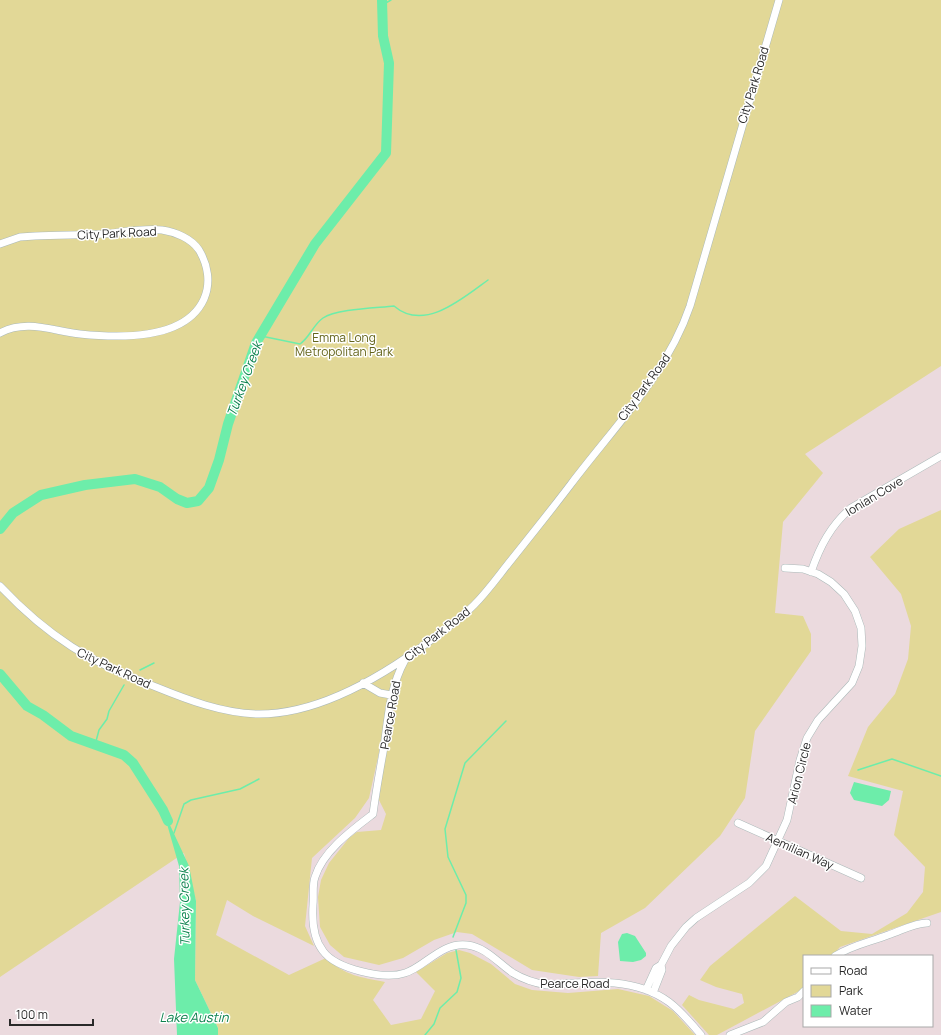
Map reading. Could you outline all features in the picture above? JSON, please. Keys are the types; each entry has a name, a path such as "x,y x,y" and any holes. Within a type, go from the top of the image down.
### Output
{"street":[{"name":"City Park Road","path":"0,586 36,621 79,653 132,678 214,707 251,713 286,712 314,704 363,683 406,658 463,615 484,594 619,423 672,348 690,306 779,0"},
{"name":"City Park Road","path":"0,244 20,237 163,230 186,238 198,248 205,264 208,281 205,296 194,315 181,324 156,332 104,336 79,334 37,326 12,328 0,333"},
{"name":"Ionian Cove","path":"811,572 826,536 839,518 851,508 941,456"},
{"name":"Arion Circle","path":"649,991 662,970 661,964 671,946 696,918 750,883 766,866 778,841 790,809 800,760 807,738 818,720 852,683 861,656 861,628 850,603 831,582 811,572 785,568"},
{"name":"Pearce Road","path":"406,658 397,676 391,695 377,780 374,814 340,840 323,862 314,878 312,917 314,932 323,951 341,964 378,974 405,973 438,952 452,946 466,944 478,947 512,972 537,983 546,985 612,983 649,991 676,1008 701,1035"},
{"path":"363,683 380,693 391,695"},
{"name":"Aemilian Way","path":"738,823 861,878"},
{"path":"837,955 868,940 886,936 920,923 927,923"},
{"path":"730,1035 740,1030 757,1026 771,1017 786,1002 798,997 803,992"}],"green space":[{"name":"Emma Long Metropolitan Park","path":"0,0 941,0 941,366 805,454 823,473 783,522 775,613 803,616 811,634 811,651 755,731 745,798 720,836 645,908 601,933 598,976 579,977 532,970 472,934 457,932 434,940 403,958 379,965 344,957 330,945 320,927 318,897 321,880 329,863 349,838 357,832 381,830 386,814 379,800 382,775 392,725 384,730 369,798 355,818 312,858 305,926 314,946 253,916 227,900 216,935 289,975 326,958 340,969 354,975 385,982 373,1000 391,1025 421,1019 435,991 416,972 447,953 459,950 470,953 491,964 515,984 532,990 568,993 618,989 649,996 673,1011 695,1035 218,1035 218,1028 195,980 196,901 184,853 0,977"},
{"path":"941,510 941,912 840,947 833,955 803,955 803,987 801,990 717,1035 709,1035 682,1005 689,995 699,1000 734,1009 744,1003 742,994 716,987 700,980 710,966 795,896 841,931 872,934 907,913 923,892 925,867 894,835 903,791 848,776 868,727 895,694 908,659 911,626 901,594 870,557 899,529"}],"water":[{"path":"854,782 891,791 889,800 882,806 854,800 850,793"},
{"name":"Lake Austin","path":"163,810 189,866 196,901 195,980 218,1028 218,1035 177,1035 174,959 180,902 179,866"},
{"path":"627,933 635,936 646,953 646,956 641,960 633,962 620,961 618,942 622,934"}],"waterway":[{"name":"Turkey Creek","path":"0,529 13,513 41,495 85,485 135,479 160,487 177,499 187,503 198,501 209,488 219,460 228,424 256,343 315,244 386,153 389,63 383,36 382,0"},
{"path":"382,5 391,0"},
{"path":"261,336 300,344 323,318 329,315 357,309 394,306 406,313 418,316 430,314 442,310 467,296 488,280"},
{"path":"140,670 154,663"},
{"name":"Turkey Creek","path":"0,674 27,706 43,715 71,736 124,755 133,763 163,810 168,821"},
{"path":"95,745 99,730 107,719 109,711 124,685"},
{"path":"453,937 466,903 466,895 448,857 445,829 465,763 506,721"},
{"path":"858,770 892,759 941,776"},
{"path":"174,833 184,804 191,800 240,789 259,779"},
{"path":"425,1035 434,1024 440,1008 457,992 461,978 456,950"}]}
